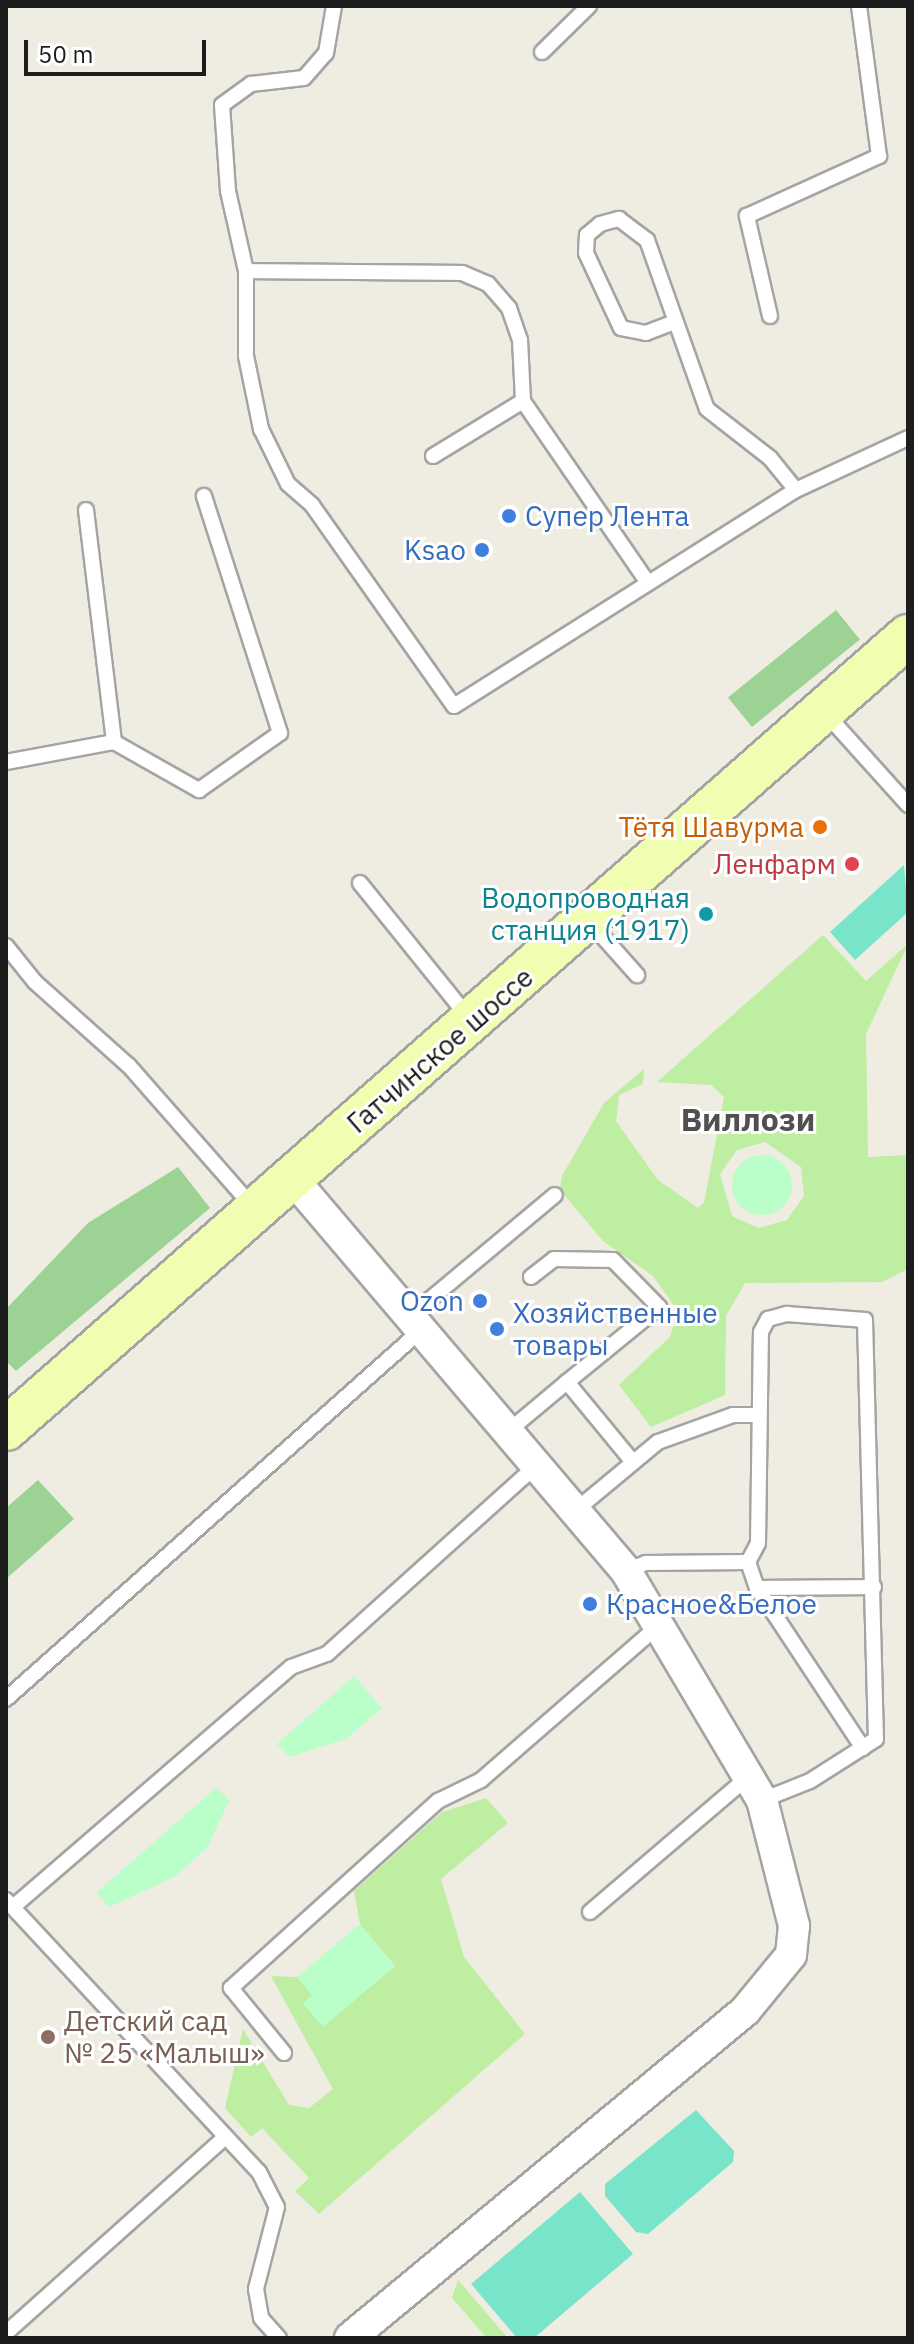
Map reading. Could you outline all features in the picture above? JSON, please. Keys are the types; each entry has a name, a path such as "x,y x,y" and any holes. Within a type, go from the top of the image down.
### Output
{"main road":[{"name":"Гатчинское шоссе","path":"6,1429 908,636"}],"street":[{"path":"293,1179 506,1433 538,1463 626,1571 656,1628 755,1789 787,1889 791,1955 745,2011 347,2337"}],"lane":[{"path":"334,6 326,53 304,78 251,84 222,105 228,191 246,271 246,356 261,429 288,484 312,505 454,706 646,580 796,490 908,438"},
{"path":"542,52 589,6"},
{"path":"770,316 747,216 879,156 859,6"},
{"path":"672,323 646,333 621,328 612,316 586,253 587,235 600,224 619,219 647,240 672,323 707,409 770,458 796,490"},
{"path":"246,271 462,273 488,284 509,308 520,340 523,401 646,580"},
{"path":"433,456 523,401"},
{"path":"6,762 114,742 199,790 280,733 204,496"},
{"path":"86,510 114,742"},
{"path":"824,711 908,805"},
{"path":"360,883 471,1022"},
{"path":"588,919 637,975"},
{"path":"6,946 35,982 129,1066 255,1210"},
{"path":"6,1699 555,1195"},
{"path":"506,1433 659,1307 613,1260 554,1259 531,1277"},
{"path":"590,1912 755,1789 863,1748 876,1739 865,1320 850,1313 768,1319 761,1332 758,1543 748,1562 757,1588 863,1748"},
{"path":"567,1382 633,1462"},
{"path":"576,1510 658,1442 733,1415 759,1415"},
{"path":"279,2338 261,2318 256,2289 277,2207 259,2172 222,2140 9,1904 291,1667 327,1654 538,1463"},
{"path":"626,1571 646,1563 748,1562"},
{"path":"757,1588 874,1587"},
{"path":"284,2053 231,1988 438,1801 481,1780 656,1628"},
{"path":"6,2333 222,2140"}],"green space":[{"path":"836,610 860,640 752,727 728,697"},
{"path":"904,865 908,912 855,960 830,932"},
{"path":"823,935 866,981 908,944 866,1034 868,1157 908,1155 908,1269 882,1282 745,1283 726,1316 725,1395 651,1427 619,1385 670,1337 678,1311 653,1276 603,1241 560,1190 562,1176 604,1103 644,1069 643,1084 619,1095 616,1121 658,1180 698,1208 704,1203 724,1097 711,1085 657,1082","holes":["765,1142 801,1167 804,1196 787,1220 758,1228 732,1216 720,1174 737,1150"]},
{"path":"762,1155 773,1157 783,1164 790,1174 790,1196 783,1206 773,1213 762,1215 751,1213 741,1206 734,1196 732,1185 734,1174 741,1164 751,1157"},
{"path":"178,1167 210,1208 16,1371 6,1361 6,1309 88,1223"},
{"path":"38,1480 74,1519 6,1579 6,1508"},
{"path":"354,1676 382,1708 346,1739 289,1757 277,1744"},
{"path":"217,1787 229,1801 207,1848 174,1877 109,1907 96,1893"},
{"path":"486,1798 508,1823 441,1879 464,1957 525,2034 319,2214 295,2191 309,2178 262,2128 251,2137 225,2108 243,2029 289,2105 309,2108 333,2089 271,1976 297,1977 313,1995 303,2004 323,2026 395,1966 360,1924 354,1891 442,1812"},
{"path":"360,1924 395,1966 323,2027 303,2003 312,1995 297,1977"},
{"path":"696,2110 734,2151 733,2162 648,2234 636,2232 605,2196 605,2184"},
{"path":"580,2192 633,2254 534,2338 517,2338 471,2284"},
{"path":"458,2280 508,2338 487,2338 452,2298"}],"place":[{"name":"Супер Лента","path":"509,516"},
{"name":"Ksao","path":"482,550"},
{"name":"Тётя Шавурма","path":"820,827"},
{"name":"Ленфарм","path":"852,864"},
{"name":"Водопроводная станция (1917)","path":"706,914"},
{"name":"Ozon","path":"480,1301"},
{"name":"Хозяйственные товары","path":"497,1329"},
{"name":"Красное&Белое","path":"590,1604"},
{"name":"Детский сад № 25 «Малыш»","path":"48,2037"}],"district":[{"name":"Виллози","path":"748,1119"}]}
